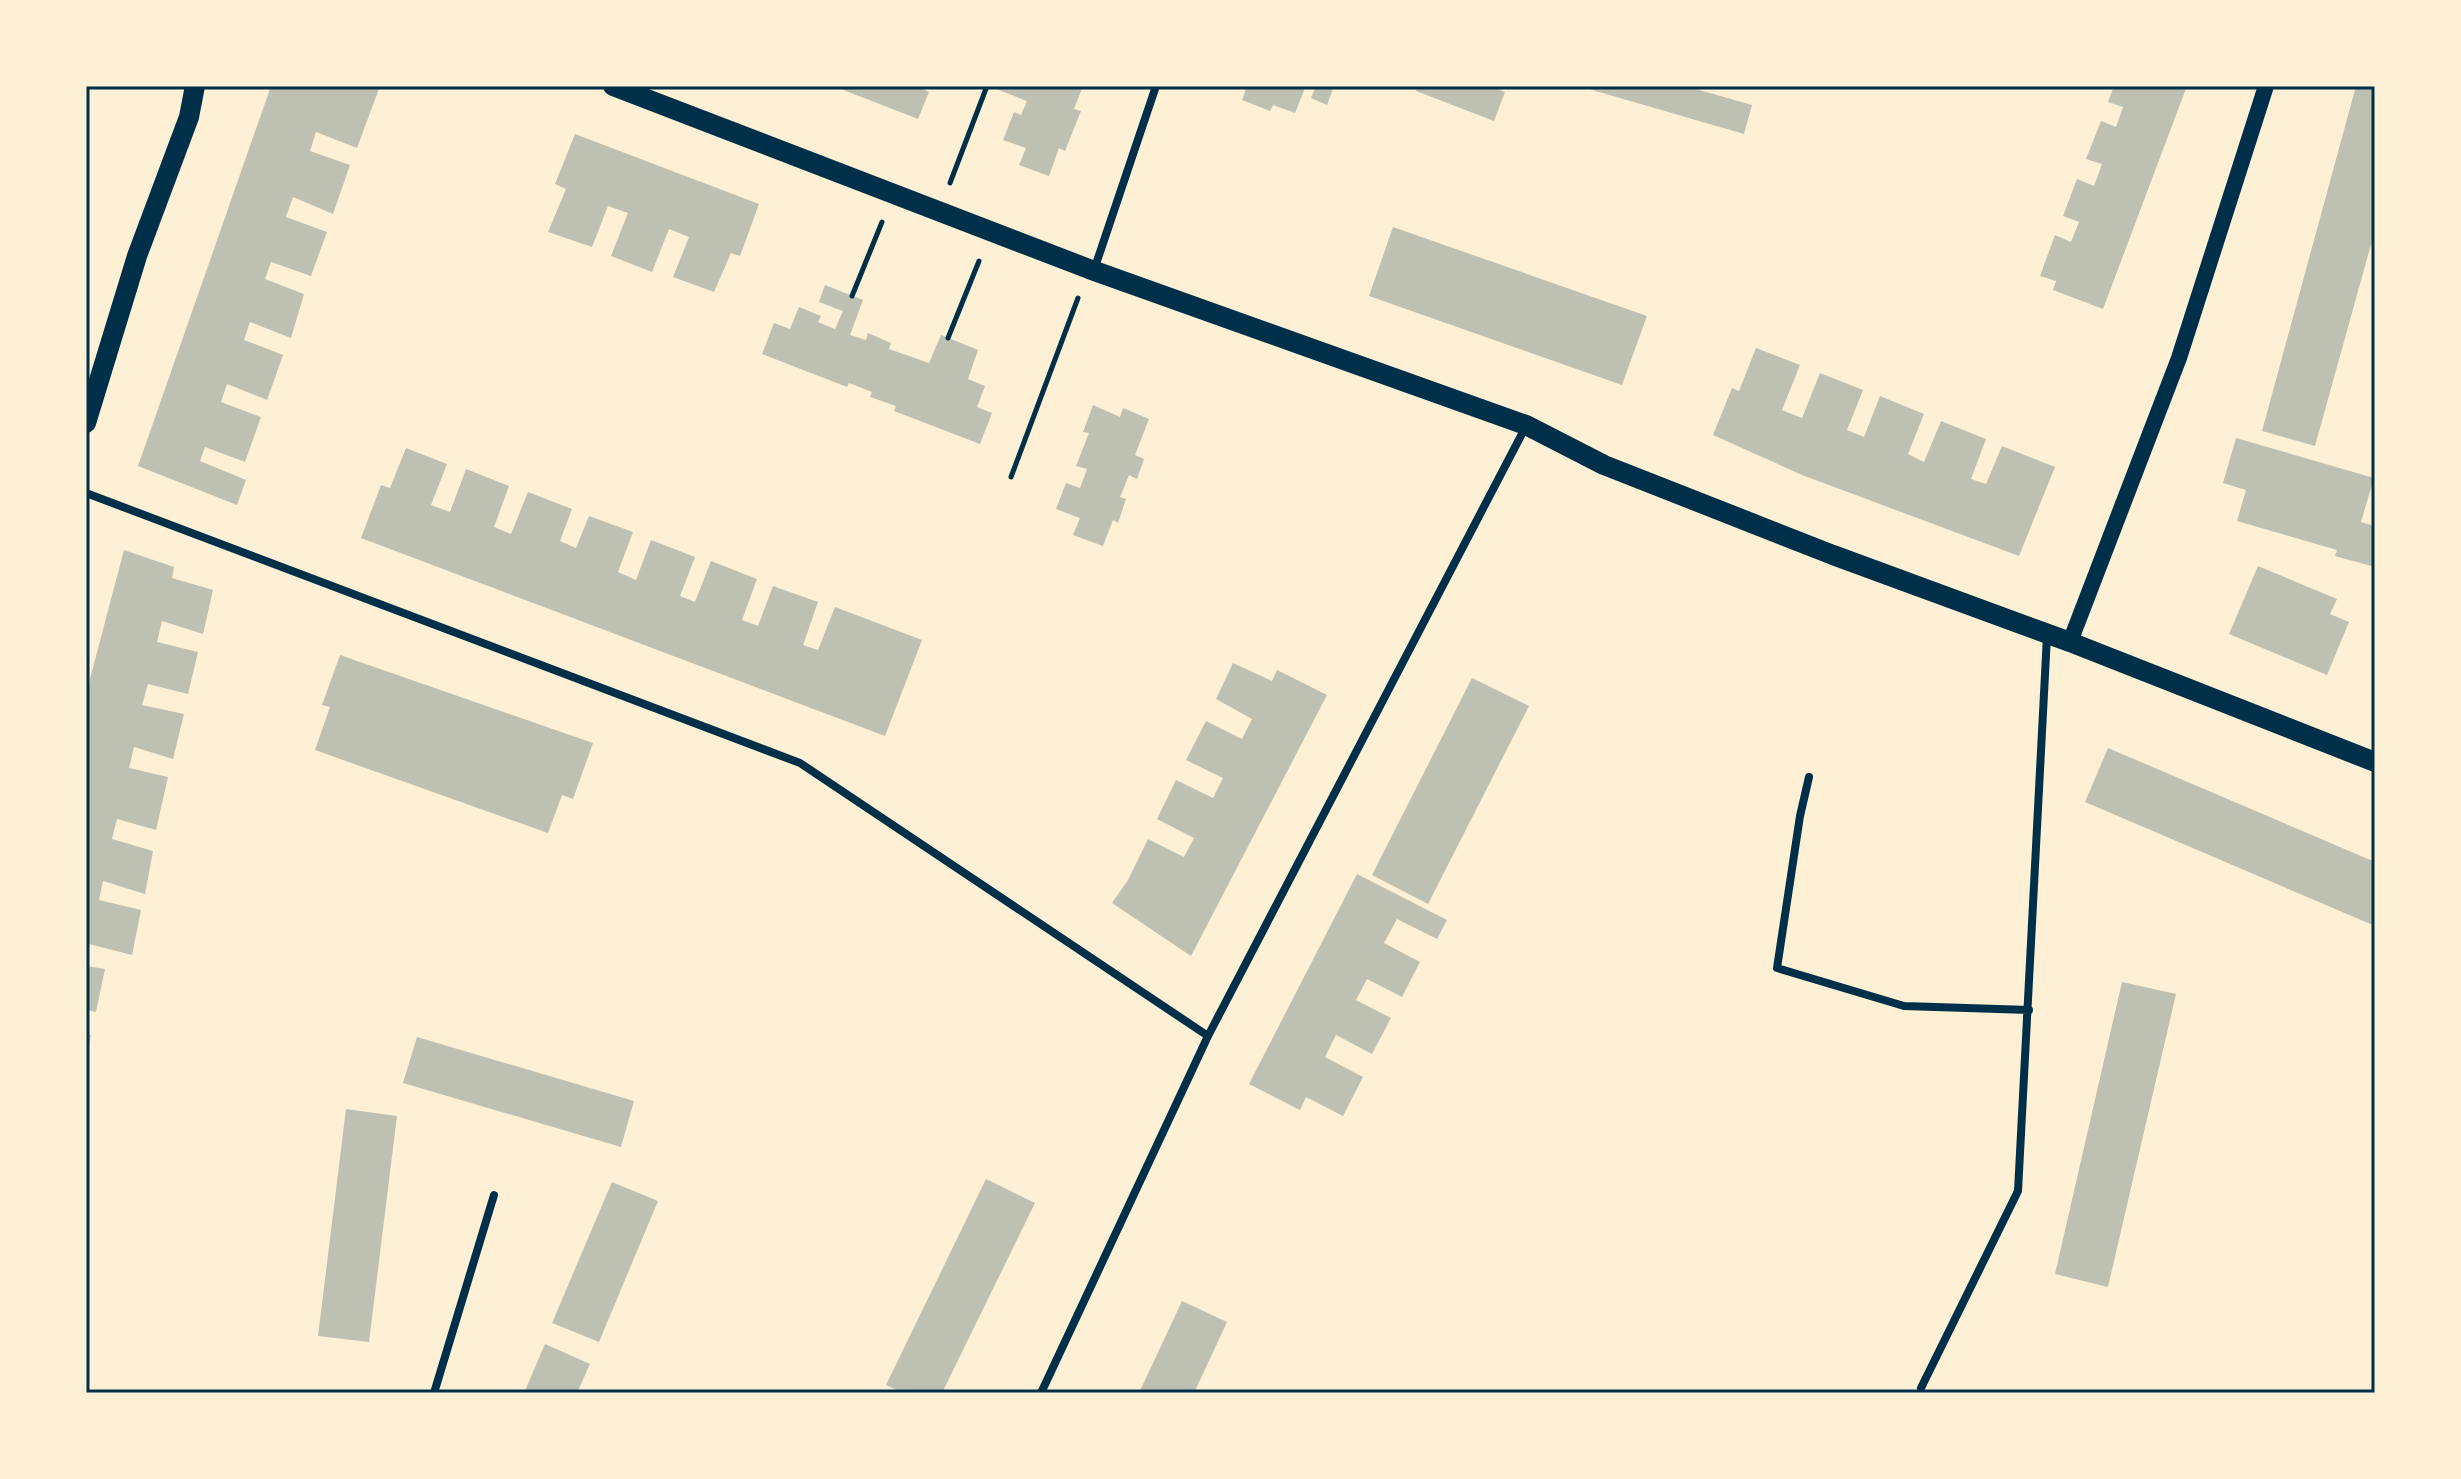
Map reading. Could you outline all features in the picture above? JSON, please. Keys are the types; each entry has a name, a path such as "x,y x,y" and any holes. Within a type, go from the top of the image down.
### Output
{"main road":[{"path":"86,423 137,256 189,117 195,86"},
{"path":"613,86 1091,270 1526,425 1604,465 1833,555 2047,633 2375,762"},
{"path":"2070,642 2179,358 2266,86"}],"street":[{"path":"1091,270 1156,86"},
{"path":"1041,1393 1208,1036 1526,425"},
{"path":"86,493 800,763 1208,1036"},
{"path":"1921,1388 2018,1191 2047,633"},
{"path":"1809,777 1800,816 1777,968 1904,1006 2029,1010"},
{"path":"434,1393 494,1195"}],"path":[{"path":"939,210 987,86"},
{"path":"852,296 894,193"},
{"path":"948,338 992,230"},
{"path":"1011,477 1091,270"}],"building":[{"path":"271,86 380,86 357,148 316,132 310,151 350,165 333,214 293,197 286,217 327,232 311,276 271,262 265,279 304,294 291,338 250,322 244,340 283,355 267,400 227,384 221,402 261,417 245,462 205,447 200,461 246,480 237,505 138,466"},
{"path":"833,86 925,86 923,89 929,92 918,119"},
{"path":"995,86 1083,86 1074,109 1081,111 1065,151 1059,148 1049,176 1019,165 1026,148 1003,140 1014,112 1021,115 1027,101"},
{"path":"1247,86 1305,88 1295,113 1273,105 1270,111 1242,100"},
{"path":"1316,86 1334,86 1327,105 1311,98"},
{"path":"1418,86 1490,86 1505,92 1494,121 1416,91"},
{"path":"1685,86 1752,105 1744,134 1582,87"},
{"path":"2114,86 2187,86 2103,309 2053,290 2056,281 2040,276 2055,235 2071,242 2079,222 2063,216 2077,179 2094,186 2102,164 2086,159 2101,121 2116,127 2123,107 2108,102"},
{"path":"2356,86 2375,86 2375,230 2315,446 2262,431"},
{"path":"575,134 759,204 740,256 731,253 714,292 673,277 689,237 669,229 652,272 611,256 628,213 608,206 592,247 548,232 566,189 555,184"},
{"path":"1393,227 1647,316 1622,385 1369,296"},
{"path":"825,285 863,300 850,335 866,340 868,333 891,343 889,349 929,363 941,335 978,350 968,379 985,386 977,407 992,413 980,444 894,411 896,406 870,397 872,392 849,383 847,387 762,354 774,323 790,329 799,307 821,316 818,322 835,329 843,311 819,302"},
{"path":"1756,348 1800,365 1782,410 1802,418 1820,373 1863,390 1847,430 1864,437 1880,396 1924,414 1908,454 1924,462 1941,421 1986,439 1971,479 1986,484 2002,446 2055,467 2019,556 1802,475 1713,435 1732,388 1739,391"},
{"path":"1093,405 1120,417 1123,408 1149,419 1135,455 1144,459 1137,479 1129,475 1120,497 1126,499 1118,523 1113,520 1103,546 1073,535 1080,518 1056,509 1066,483 1080,488 1087,469 1076,466 1089,433 1083,432"},
{"path":"2236,438 2374,478 2361,522 2375,526 2375,567 2335,556 2337,550 2237,521 2246,490 2223,483"},
{"path":"406,448 447,464 431,505 450,512 466,469 509,486 494,527 511,534 528,492 572,509 560,541 576,548 589,516 633,532 618,572 636,580 651,540 695,557 680,596 695,602 711,561 757,579 742,620 758,626 773,586 818,602 803,645 818,650 835,607 922,640 885,736 361,538 381,485 390,488"},
{"path":"124,550 174,567 172,578 213,590 203,634 162,621 157,642 198,652 188,694 148,684 142,705 184,714 173,759 134,747 129,768 168,777 156,830 117,819 112,839 153,851 145,894 103,881 99,900 141,910 132,955 89,944 86,950 86,694"},
{"path":"2258,566 2337,599 2330,614 2349,622 2327,675 2229,634"},
{"path":"340,655 593,743 573,799 562,795 548,833 315,750 330,707 322,705"},
{"path":"1233,663 1272,681 1277,670 1327,695 1191,956 1112,903 1128,880 1148,839 1184,857 1194,838 1157,819 1176,780 1213,798 1223,778 1186,760 1206,721 1242,739 1252,719 1216,699"},
{"path":"1472,678 1529,706 1428,904 1372,875"},
{"path":"2108,748 2375,862 2375,926 2085,802"},
{"path":"1357,874 1447,920 1437,939 1397,919 1384,943 1420,962 1402,997 1367,979 1356,1000 1391,1018 1372,1054 1336,1035 1325,1057 1363,1077 1343,1116 1306,1097 1300,1110 1249,1084"},
{"path":"86,966 105,969 96,1012 86,1010"},
{"path":"2122,982 2176,994 2108,1287 2055,1274"},
{"path":"86,1034 91,1035 87,1054 86,1054"},
{"path":"417,1037 634,1101 621,1147 403,1083"},
{"path":"346,1109 397,1116 369,1342 318,1336"},
{"path":"986,1179 1035,1203 942,1393 903,1393 886,1385"},
{"path":"612,1182 658,1201 599,1342 552,1323"},
{"path":"1182,1301 1227,1322 1194,1393 1139,1393"},
{"path":"545,1344 590,1364 577,1393 524,1393"}]}
